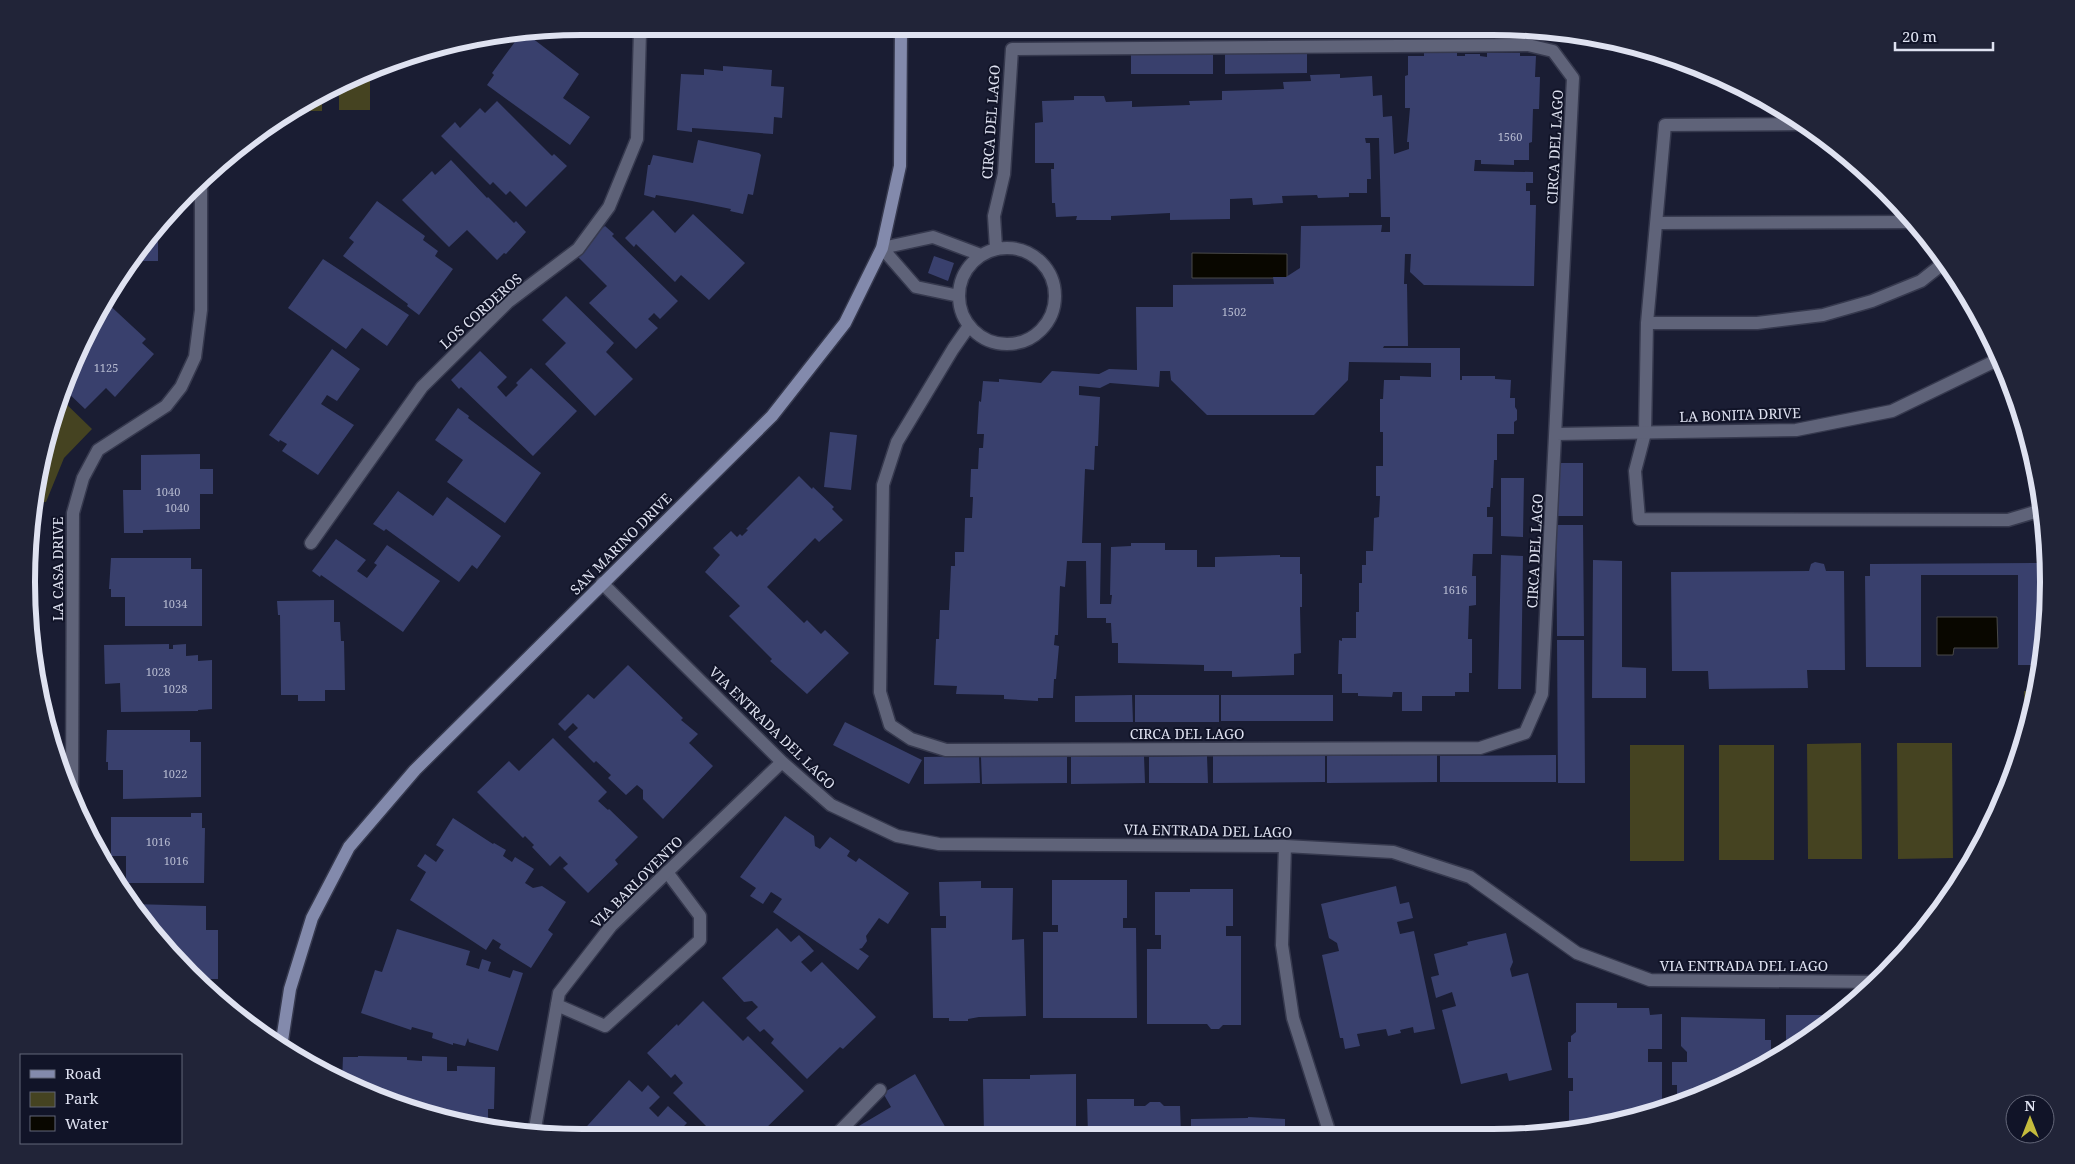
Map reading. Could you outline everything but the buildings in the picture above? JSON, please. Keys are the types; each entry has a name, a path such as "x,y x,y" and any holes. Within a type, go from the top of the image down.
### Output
{"street":[{"name":"LOS CORDEROS","path":"311,543 422,387 508,302 578,249 609,207 637,139 640,35"},
{"name":"SAN MARINO DRIVE","path":"282,1040 290,989 312,918 349,847 415,770 772,416 845,323 882,248 900,166 901,35"},
{"name":"CIRCA DEL LAGO","path":"969,326 897,442 883,486 880,692 890,725 911,740 946,750 1480,748 1525,733 1542,694 1573,78 1553,50 1528,45 1012,49 1004,174 994,216 996,248"},
{"path":"1792,124 1665,124 1647,323 1645,432 1635,472 1639,519 2008,520 2035,512"},
{"name":"LA CASA DRIVE","path":"72,779 73,512 83,478 98,450 166,406 181,387 195,357 201,310 201,189"},
{"path":"1656,223 1905,222"},
{"path":"958,296 916,287 882,248 933,238 981,255"},
{"path":"1012,247 1028,252 1041,261 1051,274 1056,289 1055,306 1050,321 1040,333 1026,341 1010,344 995,343 980,336 969,326 961,312 958,296 961,280 969,266 981,255 996,248 1012,247"},
{"path":"1647,323 1756,323 1823,315 1872,301 1921,281 1940,266"},
{"name":"LA BONITA DRIVE","path":"1556,434 1796,430 1892,412 1993,362"},
{"name":"VIA ENTRADA DEL LAGO","path":"602,583 782,762 831,805 897,836 938,844 1286,846 1393,852 1470,877 1577,954 1650,980 1866,982"},
{"name":"VIA BARLOVENTO","path":"535,1127 559,993 611,926 782,762"},
{"path":"1286,846 1282,945 1293,1018 1328,1129"},
{"path":"557,1005 605,1026 700,940 700,916 667,872"},
{"path":"842,1129 880,1090"}],"green space":[{"path":"370,78 370,110 339,110 339,92"},
{"path":"322,101 322,111 303,111"},
{"path":"65,403 92,429 64,458 46,502 42,502 46,475"},
{"path":"2024,691 2029,691 2024,709"},
{"path":"1861,743 1862,859 1808,859 1807,744"},
{"path":"1897,743 1952,743 1953,858 1898,859"},
{"path":"1630,745 1684,745 1684,861 1630,861"},
{"path":"1719,745 1774,745 1774,860 1719,860"}],"water":[{"path":"1192,253 1287,254 1287,278 1192,278"},
{"path":"1937,617 1997,617 1998,648 1954,648 1953,655 1937,655"}]}
